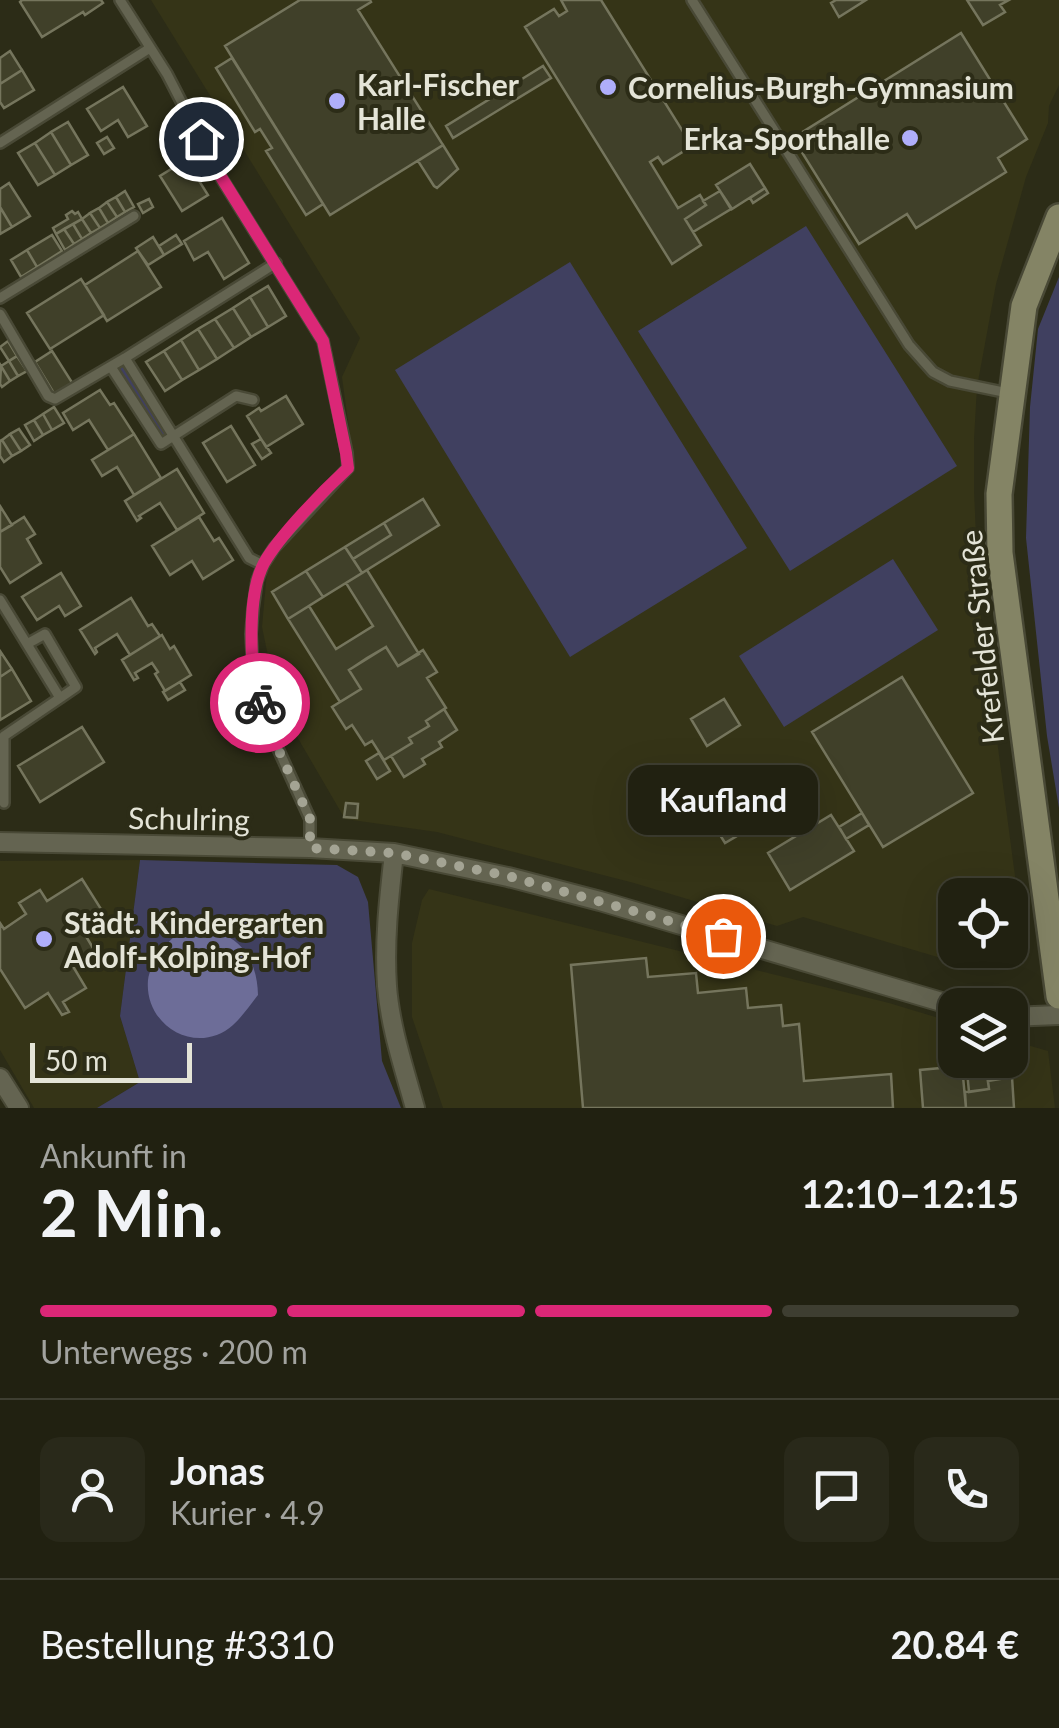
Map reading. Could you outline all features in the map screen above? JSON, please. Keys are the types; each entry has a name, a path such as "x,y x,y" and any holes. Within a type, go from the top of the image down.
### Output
{"main road":[{"name":"Krefelder Straße","path":"1059,217 1024,306 999,494 1000,553 1059,996"}],"street":[{"name":"Schulring","path":"0,842 394,853 508,876 600,901 938,1001"},
{"path":"394,853 386,920 387,988 415,1108"},
{"path":"1028,1017 1059,1016"},
{"path":"1,1082 19,1108"}],"lane":[{"path":"120,0 167,74 218,172 323,341 348,468 263,565 257,580 251,634 254,686 310,819 310,848"},
{"path":"692,0 910,346 934,372 950,381 1013,394"},
{"path":"0,143 150,48"},
{"path":"0,298 134,216"},
{"path":"0,314 48,396 55,399 276,263"},
{"path":"125,358 249,558 263,565"},
{"path":"110,367 161,444 236,396 253,400"},
{"path":"0,600 60,698"},
{"path":"4,803 4,736 76,688 45,634 27,644"}],"shaded area":[{"path":"151,0 1059,0 1059,85 1026,177 996,284 977,387 974,439 979,604 1015,878 938,878 938,957 803,917 777,926 634,883 437,832 345,819 278,704 262,627 267,571 276,552 354,465 342,377 360,338"},
{"path":"806,226 957,466 790,571 638,331"},
{"path":"570,262 747,548 570,657 395,370"},
{"path":"1059,277 1059,808 1047,736 1026,538 1030,407 1038,329"},
{"path":"124,366 167,433 160,438 117,370"},
{"path":"893,559 938,630 784,727 739,656"},
{"path":"140,860 120,1016 140,1082 97,1108 34,1108 0,1050 0,861"},
{"path":"140,860 337,865 358,877 368,902 382,1061 401,1108 97,1108 140,1082 120,1016"},
{"path":"429,889 938,1018 938,1078 1028,1078 1028,1045 1048,1051 1055,1108 443,1108 412,1017 412,943 422,900"},
{"path":"199,929 225,935 243,948 254,969 258,995 233,1025 204,1038 189,1037 164,1023 149,996 148,980 172,939"}],"building":[{"path":"22,0 101,0 103,3 42,37"},
{"name":"Karl-Fischer Halle","path":"300,0 370,0 358,10 443,145 330,215 225,46"},
{"name":"Cornelius-Burgh-Gymnasium","path":"561,0 601,0 692,146 663,164 658,157 650,162 678,208 700,195 706,205 685,219 701,245 672,264 525,27 554,9 559,16 567,11"},
{"path":"866,0 839,17 831,3"},
{"path":"967,0 1009,0 1000,5 1005,12 983,25"},
{"name":"Erka-Sporthalle","path":"961,33 1027,139 998,158 1006,172 916,228 907,214 859,244 793,138"},
{"path":"10,51 22,70 0,84 0,58"},
{"path":"232,58 323,204 306,215 266,151 272,148 260,129 255,132 216,68"},
{"path":"543,66 551,78 453,138 446,126"},
{"path":"22,70 34,90 4,108 0,84"},
{"path":"123,87 147,126 128,137 118,120 101,131 87,109"},
{"path":"68,122 88,155 71,165 51,132"},
{"path":"51,132 71,165 55,175 35,143"},
{"path":"107,137 114,148 104,154 97,143"},
{"path":"35,143 55,175 38,185 18,153"},
{"path":"443,145 458,169 437,188 418,161"},
{"path":"186,160 208,195 182,211 160,176"},
{"path":"750,164 765,188 732,209 716,185"},
{"path":"9,183 30,216 12,227 0,207 0,189"},
{"path":"765,188 768,193 753,203 750,198"},
{"path":"125,191 134,207 125,212 116,197"},
{"path":"720,191 731,209 693,232 685,219"},
{"path":"116,197 125,212 117,217 107,202"},
{"path":"149,199 153,207 143,213 138,204"},
{"path":"107,202 117,217 108,223 99,208"},
{"path":"0,207 12,227 0,234"},
{"path":"99,208 108,223 100,228 90,213"},
{"path":"72,211 82,219 56,234 53,228 68,219 66,215"},
{"path":"90,213 100,228 91,233 82,219"},
{"path":"222,218 249,263 224,279 208,252 194,260 184,241"},
{"path":"82,219 91,233 82,239 73,224"},
{"path":"73,224 82,239 74,244 64,229"},
{"path":"64,229 74,244 65,250 56,234"},
{"path":"52,235 62,251 37,267 27,250"},
{"path":"176,235 182,244 164,255 159,246"},
{"path":"153,237 164,255 148,265 136,248"},
{"path":"27,250 37,267 21,277 11,260"},
{"path":"138,251 161,287 107,321 85,285"},
{"path":"81,279 104,315 50,349 27,313"},
{"path":"268,286 286,316 268,327 250,297"},
{"path":"250,297 268,327 251,337 233,308"},
{"path":"233,308 251,337 234,348 215,319"},
{"path":"215,319 234,348 217,359 198,329"},
{"path":"198,329 217,359 199,370 181,340"},
{"path":"181,340 199,370 182,380 164,351"},
{"path":"8,341 17,356 9,361 0,347"},
{"path":"52,351 73,384 55,395 35,362"},
{"path":"164,351 182,380 165,391 146,362"},
{"path":"17,356 27,371 18,376 9,361"},
{"path":"9,361 18,376 10,381 1,366"},
{"path":"1,366 10,381 2,387 0,384"},
{"path":"100,390 110,405 114,403 134,434 108,450 89,420 73,430 63,413"},
{"path":"286,396 303,424 266,447 247,416"},
{"path":"54,407 64,423 52,430 43,414"},
{"path":"43,414 52,430 43,435 34,420"},
{"path":"34,420 43,435 34,441 25,425"},
{"path":"231,426 255,465 227,482 203,443"},
{"path":"19,429 30,445 21,451 10,434"},
{"path":"10,434 21,451 12,456 2,440"},
{"path":"134,434 161,478 134,495 117,467 102,476 92,460"},
{"path":"261,439 271,453 262,459 252,444"},
{"path":"2,440 12,456 4,462 0,456"},
{"path":"177,469 204,513 177,530 160,503 137,521 125,501"},
{"path":"423,499 439,525 362,573 353,559 391,535 384,523"},
{"path":"0,506 12,525 0,532"},
{"path":"24,517 35,534 27,539 41,563 10,583 0,567 0,532"},
{"path":"199,517 214,541 219,538 233,560 203,579 192,561 170,575 152,546"},
{"path":"384,523 391,535 353,559 345,547"},
{"path":"345,547 362,573 323,597 306,571"},
{"path":"367,570 419,654 398,666 386,647 367,658 349,670 361,689 340,702 288,619 309,606 336,649 373,626 346,583"},
{"path":"306,571 323,597 288,619 272,592"},
{"path":"61,573 81,606 65,616 59,606 37,620 22,597"},
{"path":"131,598 148,626 152,624 160,636 130,655 117,634 95,648 95,654 80,630"},
{"path":"162,635 170,649 174,646 191,675 165,691 152,663 135,673 138,678 134,680 122,660"},
{"path":"386,647 398,666 423,650 437,672 427,678 446,708 426,721 429,726 409,738 412,743 384,760 372,741 365,745 352,725 346,729 332,707 361,689 349,670"},
{"path":"0,651 12,669 0,677"},
{"path":"12,669 31,701 0,720 0,677"},
{"path":"902,677 973,793 883,847 812,732"},
{"path":"180,682 185,690 168,700 163,692"},
{"path":"724,699 740,725 707,746 691,719"},
{"path":"444,709 457,730 439,742 442,747 422,759 425,764 404,777 391,756 412,743 409,738 429,726 426,721"},
{"path":"82,727 104,762 40,802 18,766"},
{"path":"379,753 390,771 377,779 366,761"},
{"path":"717,791 742,833 725,843 699,801"},
{"path":"346,803 358,804 357,818 344,817"},
{"path":"862,813 869,825 846,839 839,827"},
{"path":"831,815 854,851 790,890 768,853"},
{"name":"Städt. Kindergarten Adolf-Kolping-Hof","path":"82,879 101,909 78,923 93,948 71,963 86,988 63,1002 69,1012 62,1015 48,993 25,1008 0,969 0,923 4,929 26,914 19,903 40,890 47,901"},
{"path":"646,958 648,977 696,973 698,993 746,988 748,1008 781,1005 783,1026 799,1024 804,1081 891,1074 893,1108 583,1108 571,965"},
{"path":"938,1068 938,1078 963,1078 966,1108 923,1108 920,1070"},
{"path":"968,1078 987,1078 989,1089 969,1092"},
{"path":"1012,1078 1014,1108 966,1108 965,1092 989,1089 988,1081"}],"way so far":[{"path":"260,703 310,819 310,848 394,853 508,876 723,936"}],"place":[{"name":"Cornelius-Burgh-Gymnasium","path":"608,87"},
{"name":"Karl-Fischer Halle","path":"337,101"},
{"name":"Erka-Sporthalle","path":"910,138"},
{"name":"Kaufland","path":"723,936"},
{"name":"Städt. Kindergarten Adolf-Kolping-Hof","path":"44,939"}],"route":[{"path":"201,139 323,341 348,468 274,548 257,580 251,634 254,686 260,703"}]}
